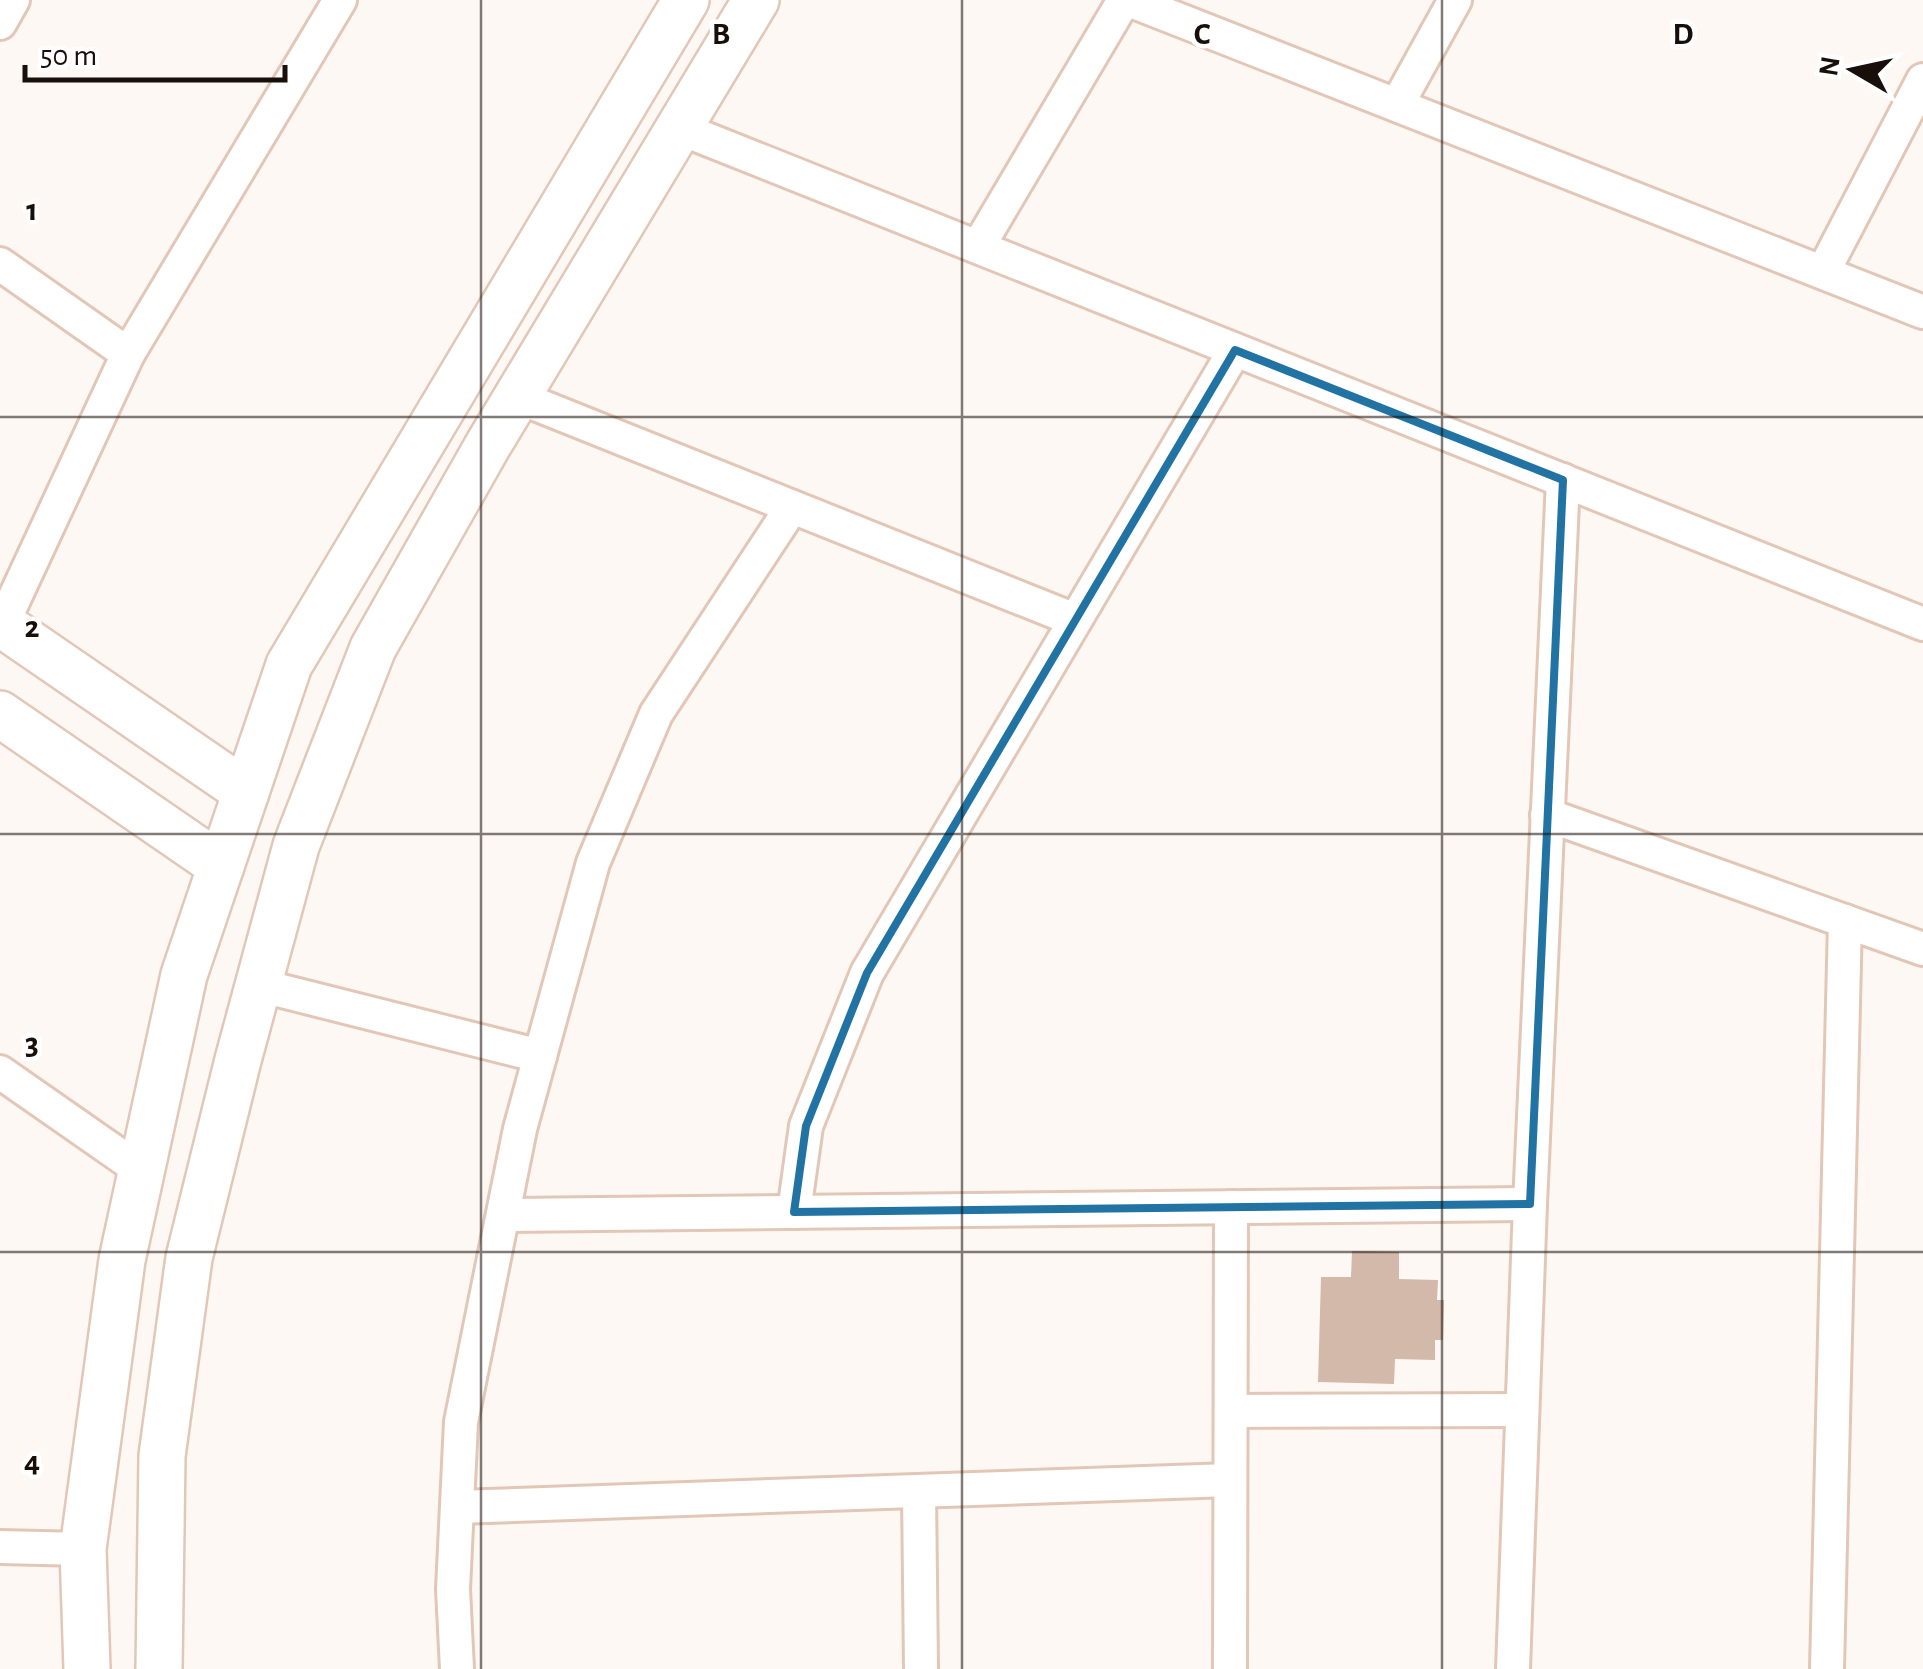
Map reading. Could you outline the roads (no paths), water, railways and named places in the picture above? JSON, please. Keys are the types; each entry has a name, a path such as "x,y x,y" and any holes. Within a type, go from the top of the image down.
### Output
{"street":[{"path":"0,23 14,0"},
{"path":"246,792 1,624 128,354 340,0"},
{"path":"87,1669 84,1549 122,1260 184,975 289,665 686,0"},
{"path":"158,1669 162,1456 189,1258 296,846 373,648 756,0"},
{"path":"978,247 1126,0 1923,312"},
{"path":"1397,105 1454,0"},
{"path":"1823,272 1923,80"},
{"path":"679,128 1923,624"},
{"path":"0,264 128,354"},
{"path":"794,1212 806,1126 866,973 1235,350"},
{"path":"518,398 1075,620"},
{"path":"1512,1669 1563,480"},
{"path":"456,1669 453,1589 462,1422 520,1129 592,863 656,714 792,507"},
{"path":"0,714 221,866"},
{"path":"1548,815 1923,950"},
{"path":"1827,1669 1845,921"},
{"path":"258,985 540,1056"},
{"path":"0,1072 142,1171"},
{"path":"503,1215 1530,1204"},
{"path":"1230,1669 1231,1206"},
{"path":"1231,1412 1522,1410"},
{"path":"458,1506 1230,1480"},
{"path":"918,1491 921,1669"},
{"path":"0,1547 84,1549"}]}
